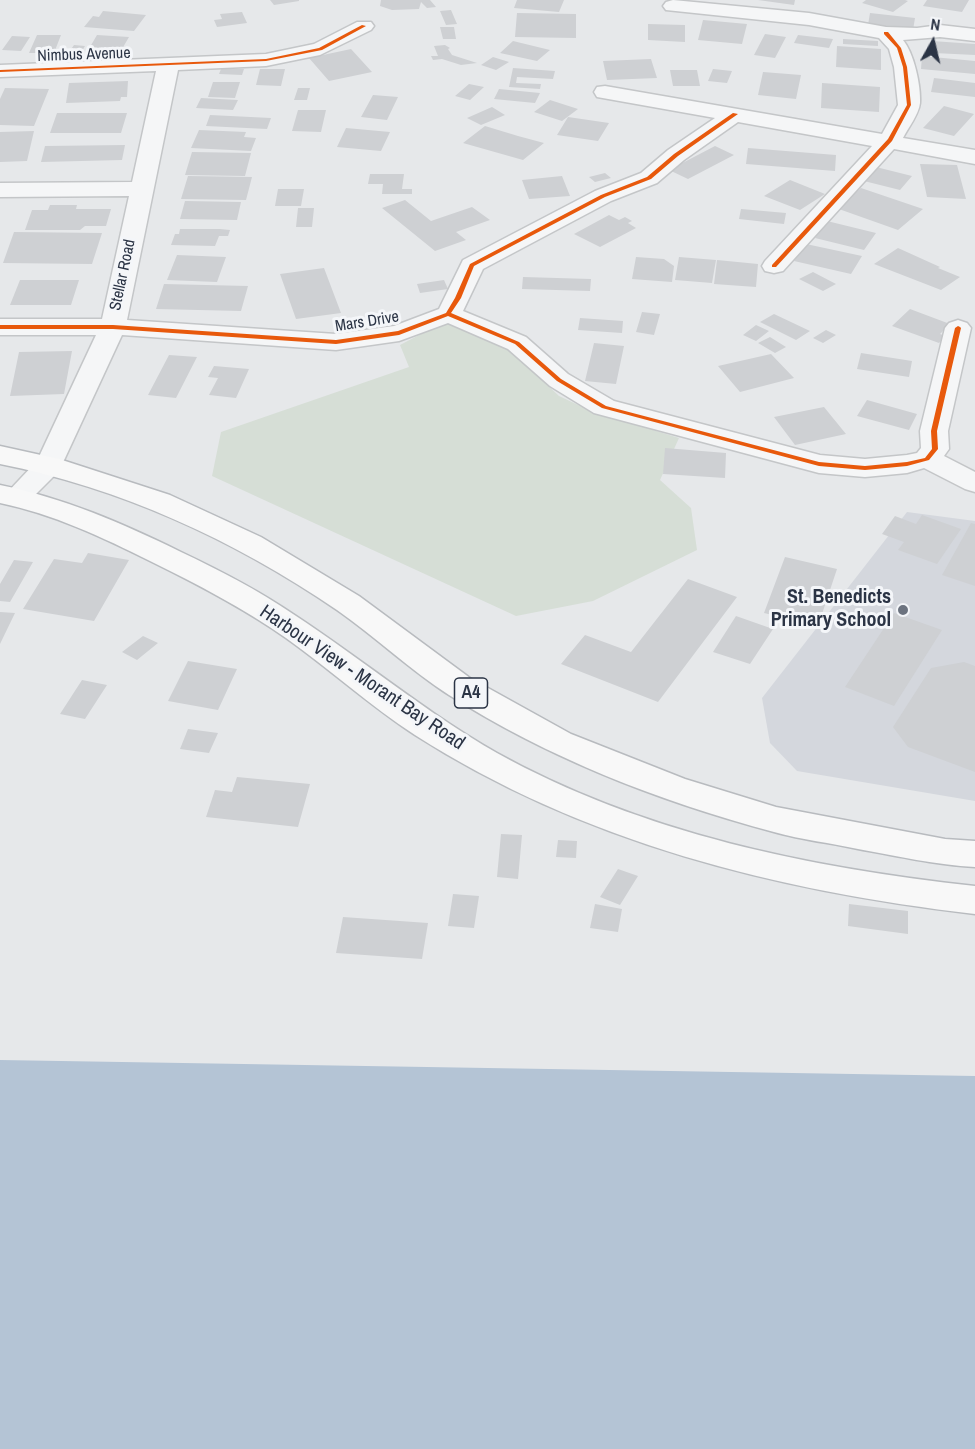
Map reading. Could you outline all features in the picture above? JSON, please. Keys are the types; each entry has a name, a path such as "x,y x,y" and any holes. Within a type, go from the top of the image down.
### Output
{"highway":[{"name":"A4","path":"0,455 49,465 160,501 250,544 348,603 459,686 560,742 673,788 776,820 945,852 975,854"},
{"name":"Harbour View - Morant Bay Road","path":"9,496 59,509 114,530 189,567 257,605 426,726 507,774 583,808 689,845 795,873 910,894 975,900"}],"street":[{"path":"673,6 809,19 855,18 886,33 917,34 940,31 975,35"},
{"name":"Nimbus Avenue","path":"0,71 168,66 266,60 320,49 364,26"},
{"path":"774,266 890,140 909,105 905,67 898,48 886,33"},
{"name":"Stellar Road","path":"9,496 49,465 113,327 168,66"},
{"path":"604,92 890,140 975,157"},
{"path":"735,114 676,155 649,178 603,196 472,265 448,314 517,343 559,380 604,407 819,464 865,468 907,464 927,459 975,483"},
{"path":"0,190 141,189"},
{"name":"Mars Drive","path":"0,327 113,327 336,342 399,333 448,314"},
{"path":"927,459 934,449 934,431 958,328"}],"shaded area":[{"path":"444,322 508,348 559,396 591,411 679,438 660,480 691,508 697,550 593,601 516,616 212,476 221,432 409,367 400,345"},
{"name":"St. Benedicts Primary School","path":"907,512 975,521 975,801 797,771 770,743 762,698"}],"water":[{"path":"0,1060 975,1076 975,1449 0,1449"}],"building":[{"path":"270,0 299,0 299,1 274,5"},
{"path":"381,0 430,0 436,7 427,8 421,2 419,9 392,10 380,6"},
{"path":"517,0 564,0 559,12 514,8"},
{"path":"758,0 795,0 794,5"},
{"path":"866,0 908,1 893,12 862,3"},
{"path":"927,0 969,0 962,12 923,6"},
{"path":"451,10 457,24 446,25 440,11"},
{"path":"103,11 146,15 134,31 84,27 93,16 99,17"},
{"path":"242,12 247,23 217,27 214,20 222,19 220,14"},
{"path":"517,13 576,14 576,38 515,37"},
{"path":"870,13 915,18 913,30 868,25"},
{"path":"703,20 747,24 742,44 698,40"},
{"path":"648,24 685,25 685,42 648,40"},
{"path":"440,27 454,27 456,39 443,39"},
{"path":"765,34 786,37 775,58 754,55"},
{"path":"37,35 61,35 54,53 29,53"},
{"path":"97,35 129,37 115,61 83,59"},
{"path":"798,35 833,39 829,48 794,43"},
{"path":"12,36 30,37 21,51 2,50"},
{"path":"843,39 878,41 878,46 843,44"},
{"path":"513,41 550,50 537,61 500,53"},
{"path":"932,41 975,44 975,55 934,53"},
{"path":"74,45 85,46 79,56 67,55"},
{"path":"445,45 450,48 448,49 452,55 477,63 461,65 442,59 433,60 431,56 438,56 434,46"},
{"path":"837,46 881,49 881,70 836,67"},
{"path":"351,49 372,72 329,81 309,58"},
{"path":"922,56 975,61 975,74 921,69"},
{"path":"493,57 509,62 496,70 481,65"},
{"path":"651,59 657,78 607,80 603,61"},
{"path":"513,68 555,71 553,79 517,77 516,83 541,84 540,89 509,87"},
{"path":"221,69 244,69 242,75 219,74"},
{"path":"260,69 285,69 281,86 256,85"},
{"path":"713,69 732,71 727,83 708,81"},
{"path":"670,70 697,70 700,86 673,86"},
{"path":"763,72 801,75 796,99 758,95"},
{"path":"934,78 975,83 975,97 931,92"},
{"path":"128,81 127,97 121,97 120,101 66,103 69,83"},
{"path":"213,82 240,82 235,98 208,97"},
{"path":"822,83 880,87 879,112 821,108"},
{"path":"469,84 484,87 470,100 455,96"},
{"path":"5,88 49,89 34,126 0,125 0,99"},
{"path":"298,88 310,88 307,100 294,100"},
{"path":"499,89 540,93 535,103 494,99"},
{"path":"373,95 398,97 387,120 361,117"},
{"path":"201,98 238,100 233,110 196,108"},
{"path":"550,100 578,109 562,121 534,112"},
{"path":"944,106 974,114 954,136 923,128"},
{"path":"492,107 505,115 481,125 467,118"},
{"path":"298,110 326,110 321,132 292,131"},
{"path":"57,113 127,113 121,133 50,133"},
{"path":"210,115 271,118 267,129 206,126"},
{"path":"568,117 609,123 598,141 557,135"},
{"path":"485,126 544,143 523,160 463,143"},
{"path":"346,128 390,132 381,151 337,147"},
{"path":"199,130 246,132 244,137 256,138 251,151 191,148"},
{"path":"34,131 27,161 0,162 0,132"},
{"path":"125,145 122,160 41,162 45,146"},
{"path":"715,146 734,155 688,179 669,170"},
{"path":"748,148 836,155 835,171 746,164"},
{"path":"192,152 251,153 245,176 185,175"},
{"path":"920,164 957,165 966,199 927,197"},
{"path":"876,167 912,176 900,190 864,181"},
{"path":"605,173 611,178 595,182 589,177"},
{"path":"370,174 404,174 402,189 412,189 412,194 382,194 383,184 368,184"},
{"path":"188,176 252,177 246,200 181,199"},
{"path":"562,176 570,196 529,199 522,180"},
{"path":"790,180 825,194 800,210 764,196"},
{"path":"861,188 923,209 898,230 836,208"},
{"path":"278,189 304,189 301,206 275,206"},
{"path":"405,200 431,221 472,207 490,220 456,232 466,240 435,251 382,208"},
{"path":"185,201 241,202 237,220 180,219"},
{"path":"50,205 77,205 76,209 111,209 106,226 85,226 80,230 25,230 32,210 48,210"},
{"path":"298,208 314,208 312,227 296,227"},
{"path":"741,209 786,213 784,224 739,219"},
{"path":"609,215 619,220 625,217 632,221 628,223 636,228 600,247 574,234"},
{"path":"827,221 876,233 864,250 815,238"},
{"path":"180,229 230,230 228,236 219,236 215,246 171,245 175,234 179,234"},
{"path":"14,232 102,233 92,264 3,263"},
{"path":"806,244 862,256 851,274 794,261"},
{"path":"898,248 960,277 941,290 874,264"},
{"path":"177,255 226,257 217,282 167,280"},
{"path":"636,257 664,259 674,266 672,282 632,279"},
{"path":"679,257 716,260 712,283 675,280"},
{"path":"717,260 758,264 756,287 714,284"},
{"path":"324,268 341,313 296,319 280,274"},
{"path":"813,272 836,284 823,291 799,279"},
{"path":"523,277 591,279 590,291 522,289"},
{"path":"20,280 79,280 71,305 10,305"},
{"path":"444,280 448,289 420,293 417,284"},
{"path":"164,284 248,286 241,311 156,309"},
{"path":"910,309 950,324 940,334 946,336 939,343 892,326"},
{"path":"642,312 660,314 654,335 636,332"},
{"path":"774,314 810,331 796,340 760,322"},
{"path":"580,318 623,321 622,333 578,330"},
{"path":"756,325 769,331 756,341 743,335"},
{"path":"826,330 836,335 823,343 813,338"},
{"path":"770,337 786,347 775,353 758,343"},
{"path":"594,343 624,346 616,384 585,381"},
{"path":"72,351 64,394 10,396 19,352"},
{"path":"861,353 912,361 909,377 857,369"},
{"path":"771,354 794,378 740,392 718,366"},
{"path":"169,355 197,357 176,398 148,395"},
{"path":"214,366 249,369 236,398 209,395 218,378 208,377"},
{"path":"867,400 917,414 909,430 857,416"},
{"path":"824,407 846,434 795,445 774,417"},
{"path":"665,448 726,453 725,478 663,474"},
{"path":"922,515 961,529 937,564 898,550 904,542 882,534 895,516 916,524"},
{"path":"971,523 975,524 975,586 942,575"},
{"path":"88,553 129,560 94,621 23,609 54,559 82,563"},
{"path":"785,557 837,569 818,626 764,613"},
{"path":"14,560 33,562 10,602 0,601 0,584"},
{"path":"688,579 737,597 658,702 561,664 585,635 631,652"},
{"path":"0,612 15,613 0,644"},
{"path":"894,613 942,630 894,706 845,687"},
{"path":"736,616 773,629 750,664 713,652"},
{"path":"143,636 158,643 137,660 122,652"},
{"path":"188,661 237,669 218,710 168,701"},
{"path":"964,662 975,666 975,772 908,747 893,727 931,668"},
{"path":"82,680 107,685 85,719 60,714"},
{"path":"188,729 218,733 209,753 180,749"},
{"path":"237,777 310,784 298,827 206,817 215,790 232,792"},
{"path":"501,834 522,835 518,879 497,877"},
{"path":"558,840 577,841 576,858 556,857"},
{"path":"618,869 638,876 620,905 600,897"},
{"path":"453,894 479,896 474,928 448,926"},
{"path":"595,904 622,909 618,932 590,928"},
{"path":"849,904 908,911 908,934 848,926"},
{"path":"343,917 428,923 422,959 336,953"}],"cycle path":[{"path":"0,71 266,60 320,49 364,26"},
{"path":"774,266 890,140 909,105 905,67 899,48 886,33"},
{"path":"0,327 113,327 336,342 399,333 448,314 458,298 472,265 603,196 649,178 676,155 735,114"},
{"path":"448,314 517,343 559,380 604,407 819,464 865,468 907,464 927,459 935,449 934,431 958,328"}],"place":[{"name":"St. Benedicts Primary School","path":"903,610"}]}
